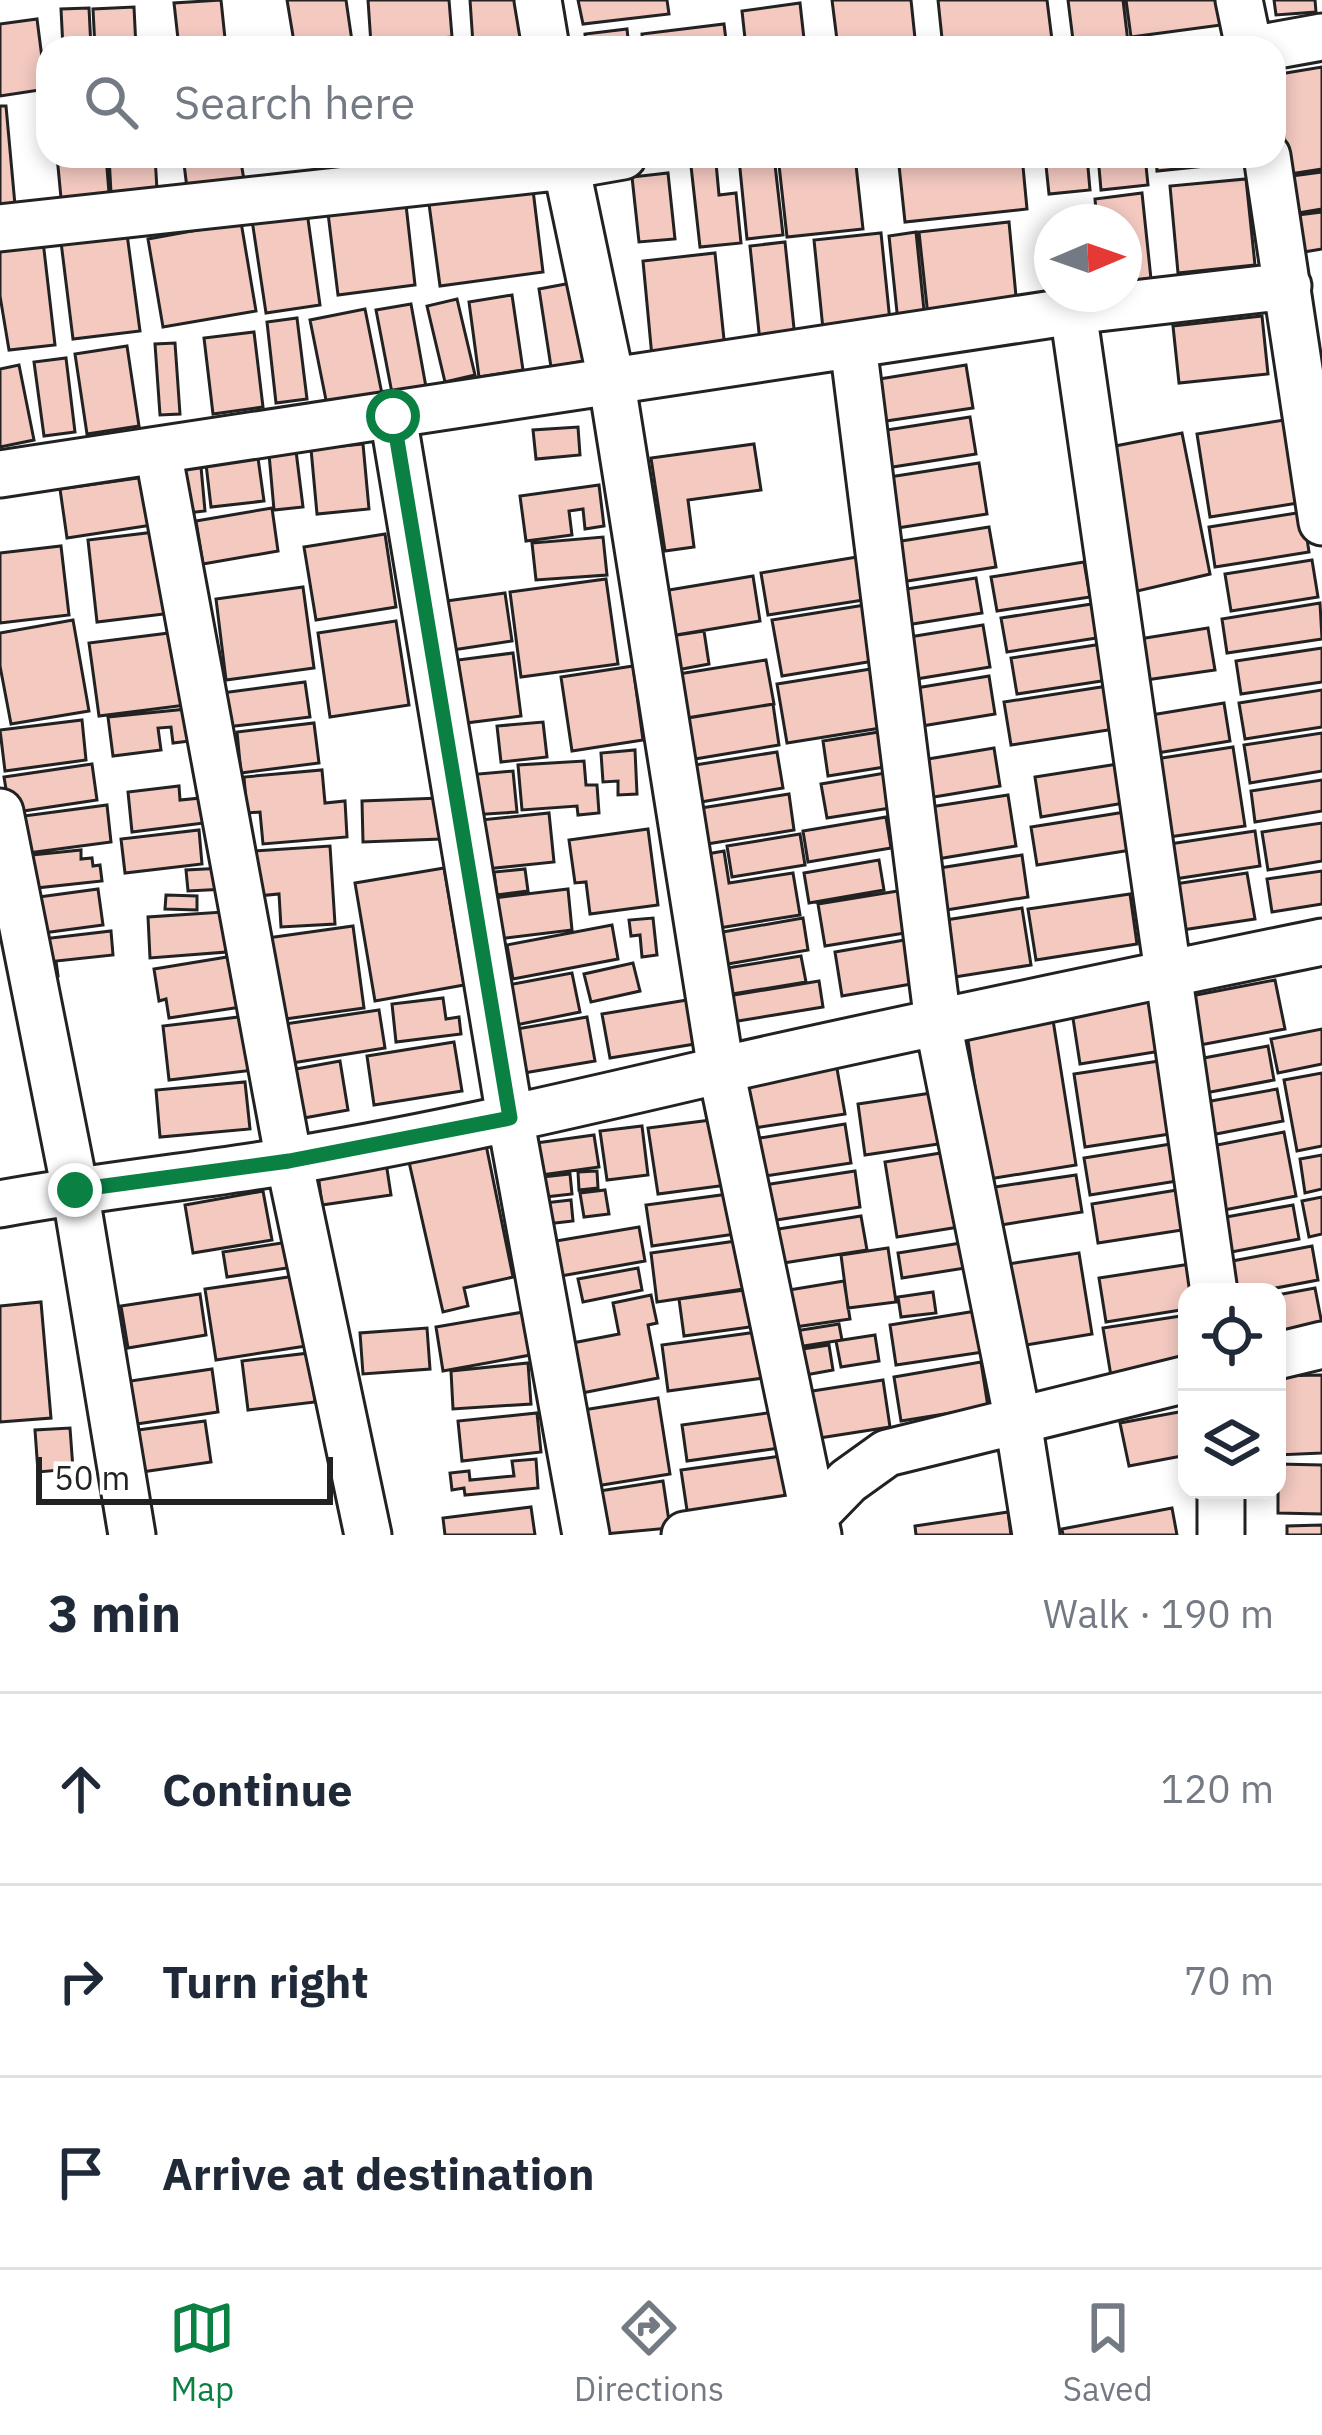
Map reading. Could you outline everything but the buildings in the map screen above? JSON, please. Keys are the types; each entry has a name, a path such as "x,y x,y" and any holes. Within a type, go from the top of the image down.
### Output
{"street":[{"path":"538,0 544,36"},
{"path":"1239,0 1246,36"},
{"path":"1286,43 1322,37"},
{"path":"0,228 506,168"},
{"path":"566,168 612,384 721,1070 817,1525"},
{"path":"1269,168 1322,522"},
{"path":"1142,303 1288,286"},
{"path":"0,474 1067,312"},
{"path":"1073,312 1213,1283"},
{"path":"853,345 938,1023 1018,1421 1036,1535"},
{"path":"393,416 510,1118 586,1535"},
{"path":"158,452 289,1161 368,1535"},
{"path":"3,838 75,1190 132,1535"},
{"path":"0,1204 289,1161 510,1118 1170,971 1322,942"},
{"path":"1286,1354 1322,1345"},
{"path":"817,1525 848,1481 887,1453 1178,1381"},
{"path":"1221,1499 1221,1535"},
{"path":"685,1535 817,1525"}],"route":[{"path":"75,1190 289,1161 510,1118 393,416"}]}
